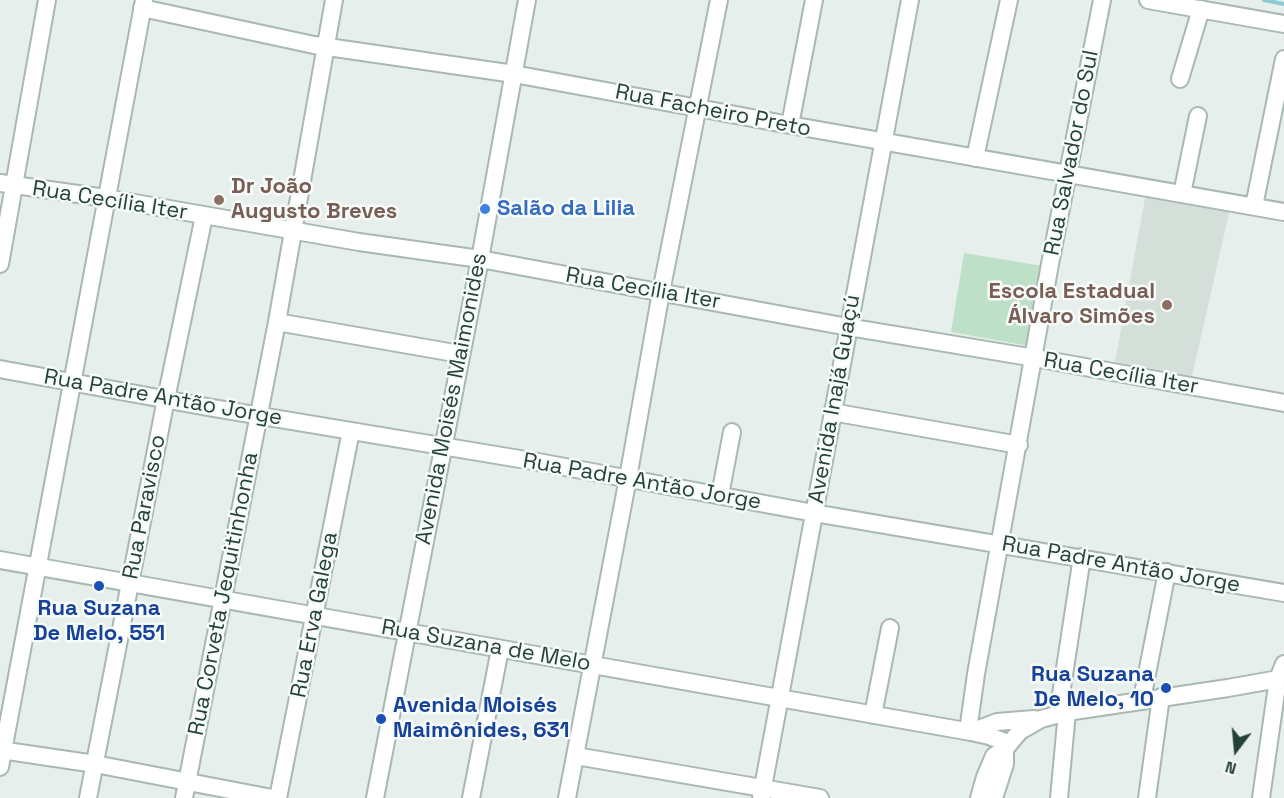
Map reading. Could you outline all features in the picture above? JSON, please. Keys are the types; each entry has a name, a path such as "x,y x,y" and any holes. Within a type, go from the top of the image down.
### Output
{"street":[{"path":"0,264 7,184 47,0"},
{"name":"Rua Corveta Jequitinhonha","path":"186,790 277,322 334,0"},
{"name":"Avenida Moisés Maimonides","path":"375,798 480,259 527,0"},
{"path":"567,798 718,0"},
{"path":"789,125 814,0"},
{"name":"Avenida Inajá Guaçú","path":"762,793 910,0"},
{"path":"975,158 1009,0"},
{"name":"Rua Salvador do Sul","path":"970,732 976,675 1102,0"},
{"path":"1148,0 1284,24"},
{"path":"0,767 1,750 143,4"},
{"name":"Rua Facheiro Preto","path":"143,4 326,47 514,74 1284,212"},
{"path":"1180,80 1200,9"},
{"path":"1254,207 1284,59"},
{"path":"1182,194 1198,116"},
{"name":"Rua Cecília Iter","path":"7,184 480,259 848,327 1284,403"},
{"name":"Rua Paravisco","path":"88,798 204,216"},
{"path":"277,322 460,354"},
{"name":"Rua Padre Antão Jorge","path":"0,369 628,478 814,513 1284,593"},
{"path":"832,412 1019,445"},
{"name":"Rua Erva Galega","path":"279,798 351,431"},
{"path":"720,495 732,432"},
{"path":"1059,798 1062,713 1082,557"},
{"name":"Rua Suzana de Melo","path":"0,560 970,732 1007,746 1020,730 1041,719 1062,713 1161,697 1282,673"},
{"path":"1142,699 1167,572"},
{"path":"873,715 890,628"},
{"path":"471,798 500,649"},
{"path":"1262,798 1282,673"},
{"path":"1147,798 1161,697"},
{"name":"Rua Suzana de Melo","path":"970,732 997,722 1041,719"},
{"path":"979,798 992,759 1007,746"},
{"path":"994,798 1005,764 1007,746"},
{"path":"1,750 94,764 186,790 272,798"},
{"path":"576,756 762,793 820,798"}],"shaded area":[{"name":"Escola Estadual Álvaro Simões","path":"1146,193 1230,209 1192,376 1115,362"}],"green space":[{"path":"964,253 1043,266 1029,346 951,332"}],"waterway":[{"path":"1264,0 1284,4"}],"place":[{"name":"Dr João Augusto Breves","path":"219,200"},
{"name":"Salão da Lilia","path":"485,209"},
{"name":"Escola Estadual Álvaro Simões","path":"1167,305"},
{"name":"Rua Suzana De Melo, 551","path":"99,586"},
{"name":"Rua Suzana De Melo, 10","path":"1166,688"},
{"name":"Avenida Moisés Maimônides, 631","path":"381,719"}]}
